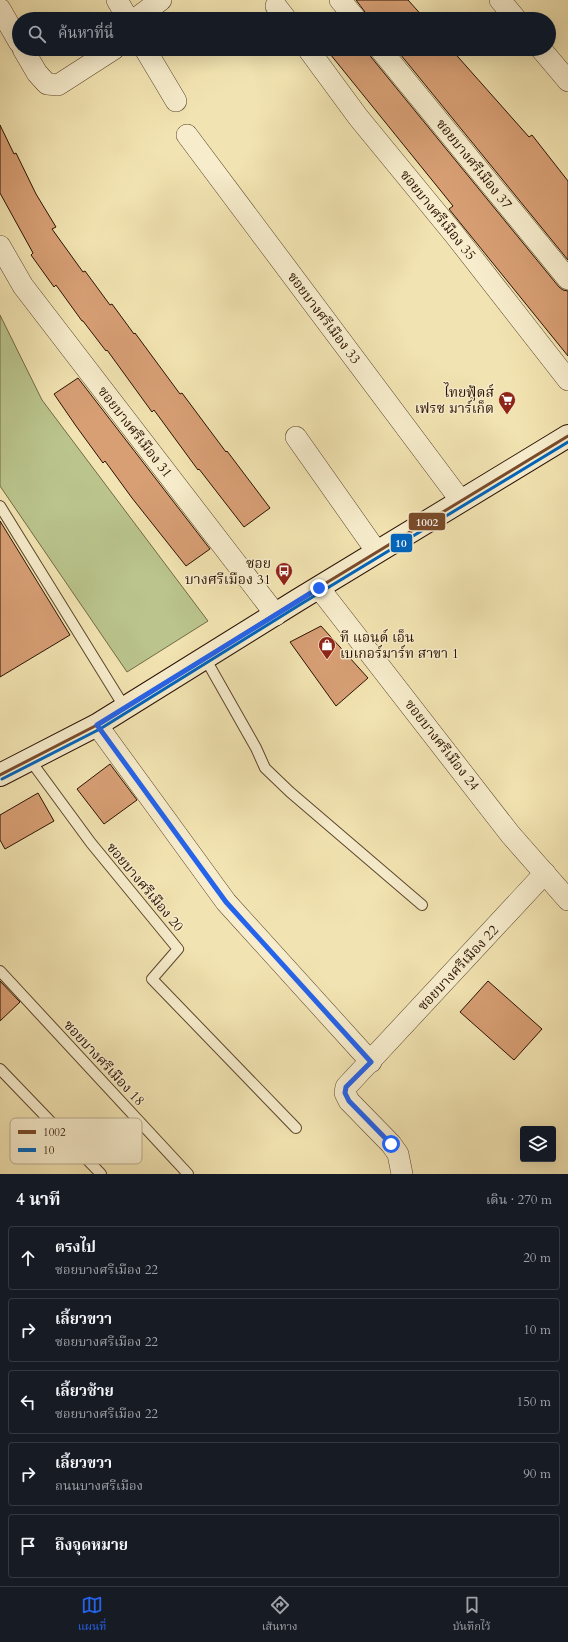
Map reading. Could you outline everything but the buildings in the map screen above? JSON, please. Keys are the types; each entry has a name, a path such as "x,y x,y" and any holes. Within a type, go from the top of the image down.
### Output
{"street":[{"path":"117,0 124,12"},
{"path":"144,12 160,0"},
{"path":"340,0 350,12"},
{"path":"500,0 510,12"},
{"path":"0,9 12,30"},
{"path":"27,56 37,72 47,84 58,86 103,56"},
{"path":"150,56 176,101"},
{"name":"ซอยบางศรีเมือง 35","path":"313,56 358,117 458,240 568,380"},
{"name":"ซอยบางศรีเมือง 37","path":"386,56 568,279"},
{"path":"547,56 568,81"},
{"name":"ซอยบางศรีเมือง 33","path":"187,135 461,500"},
{"name":"ซอยบางศรีเมือง 31","path":"0,246 23,286 276,614"},
{"path":"0,775 97,725 461,500 568,436"},
{"path":"296,437 377,552"},
{"name":"ซอยบางศรีเมือง 24","path":"319,588 510,834 568,900"},
{"path":"97,725 226,902 371,1062"},
{"name":"ซอยบางศรีเมือง 22","path":"402,1174 398,1154 391,1144 349,1101 345,1093 346,1087 371,1062 545,874"}],"lane":[{"path":"0,506 125,708"},
{"path":"205,658 256,748 265,768 290,792 422,905"},
{"name":"ซอยบางศรีเมือง 20","path":"30,760 91,843 178,949 152,979 296,1128"},
{"name":"ซอยบางศรีเมือง 18","path":"0,971 136,1118"},
{"path":"0,1069 47,1118"},
{"name":"ซอยบางศรีเมือง 18","path":"142,1124 188,1174"},
{"path":"91,1164 101,1174"}],"green space":[{"path":"0,315 42,400 208,621 127,672 0,486"}],"transit line":[{"name":"1002","path":"0,775 97,725 298,600 568,436"},
{"name":"10","path":"2,779 100,729 301,604 568,442"}],"place":[{"name":"ไทยฟู้ดส์ เฟรซ มาร์เก็ต","path":"507,415"},
{"name":"ซอย บางศรีเมือง 31","path":"284,586"},
{"name":"ที แอนด์ เอ็น เบเกอร์มาร์ท สาขา 1","path":"327,660"}],"route":[{"path":"319,588 97,725 226,902 371,1062 346,1087 345,1093 349,1101 391,1144"}]}
